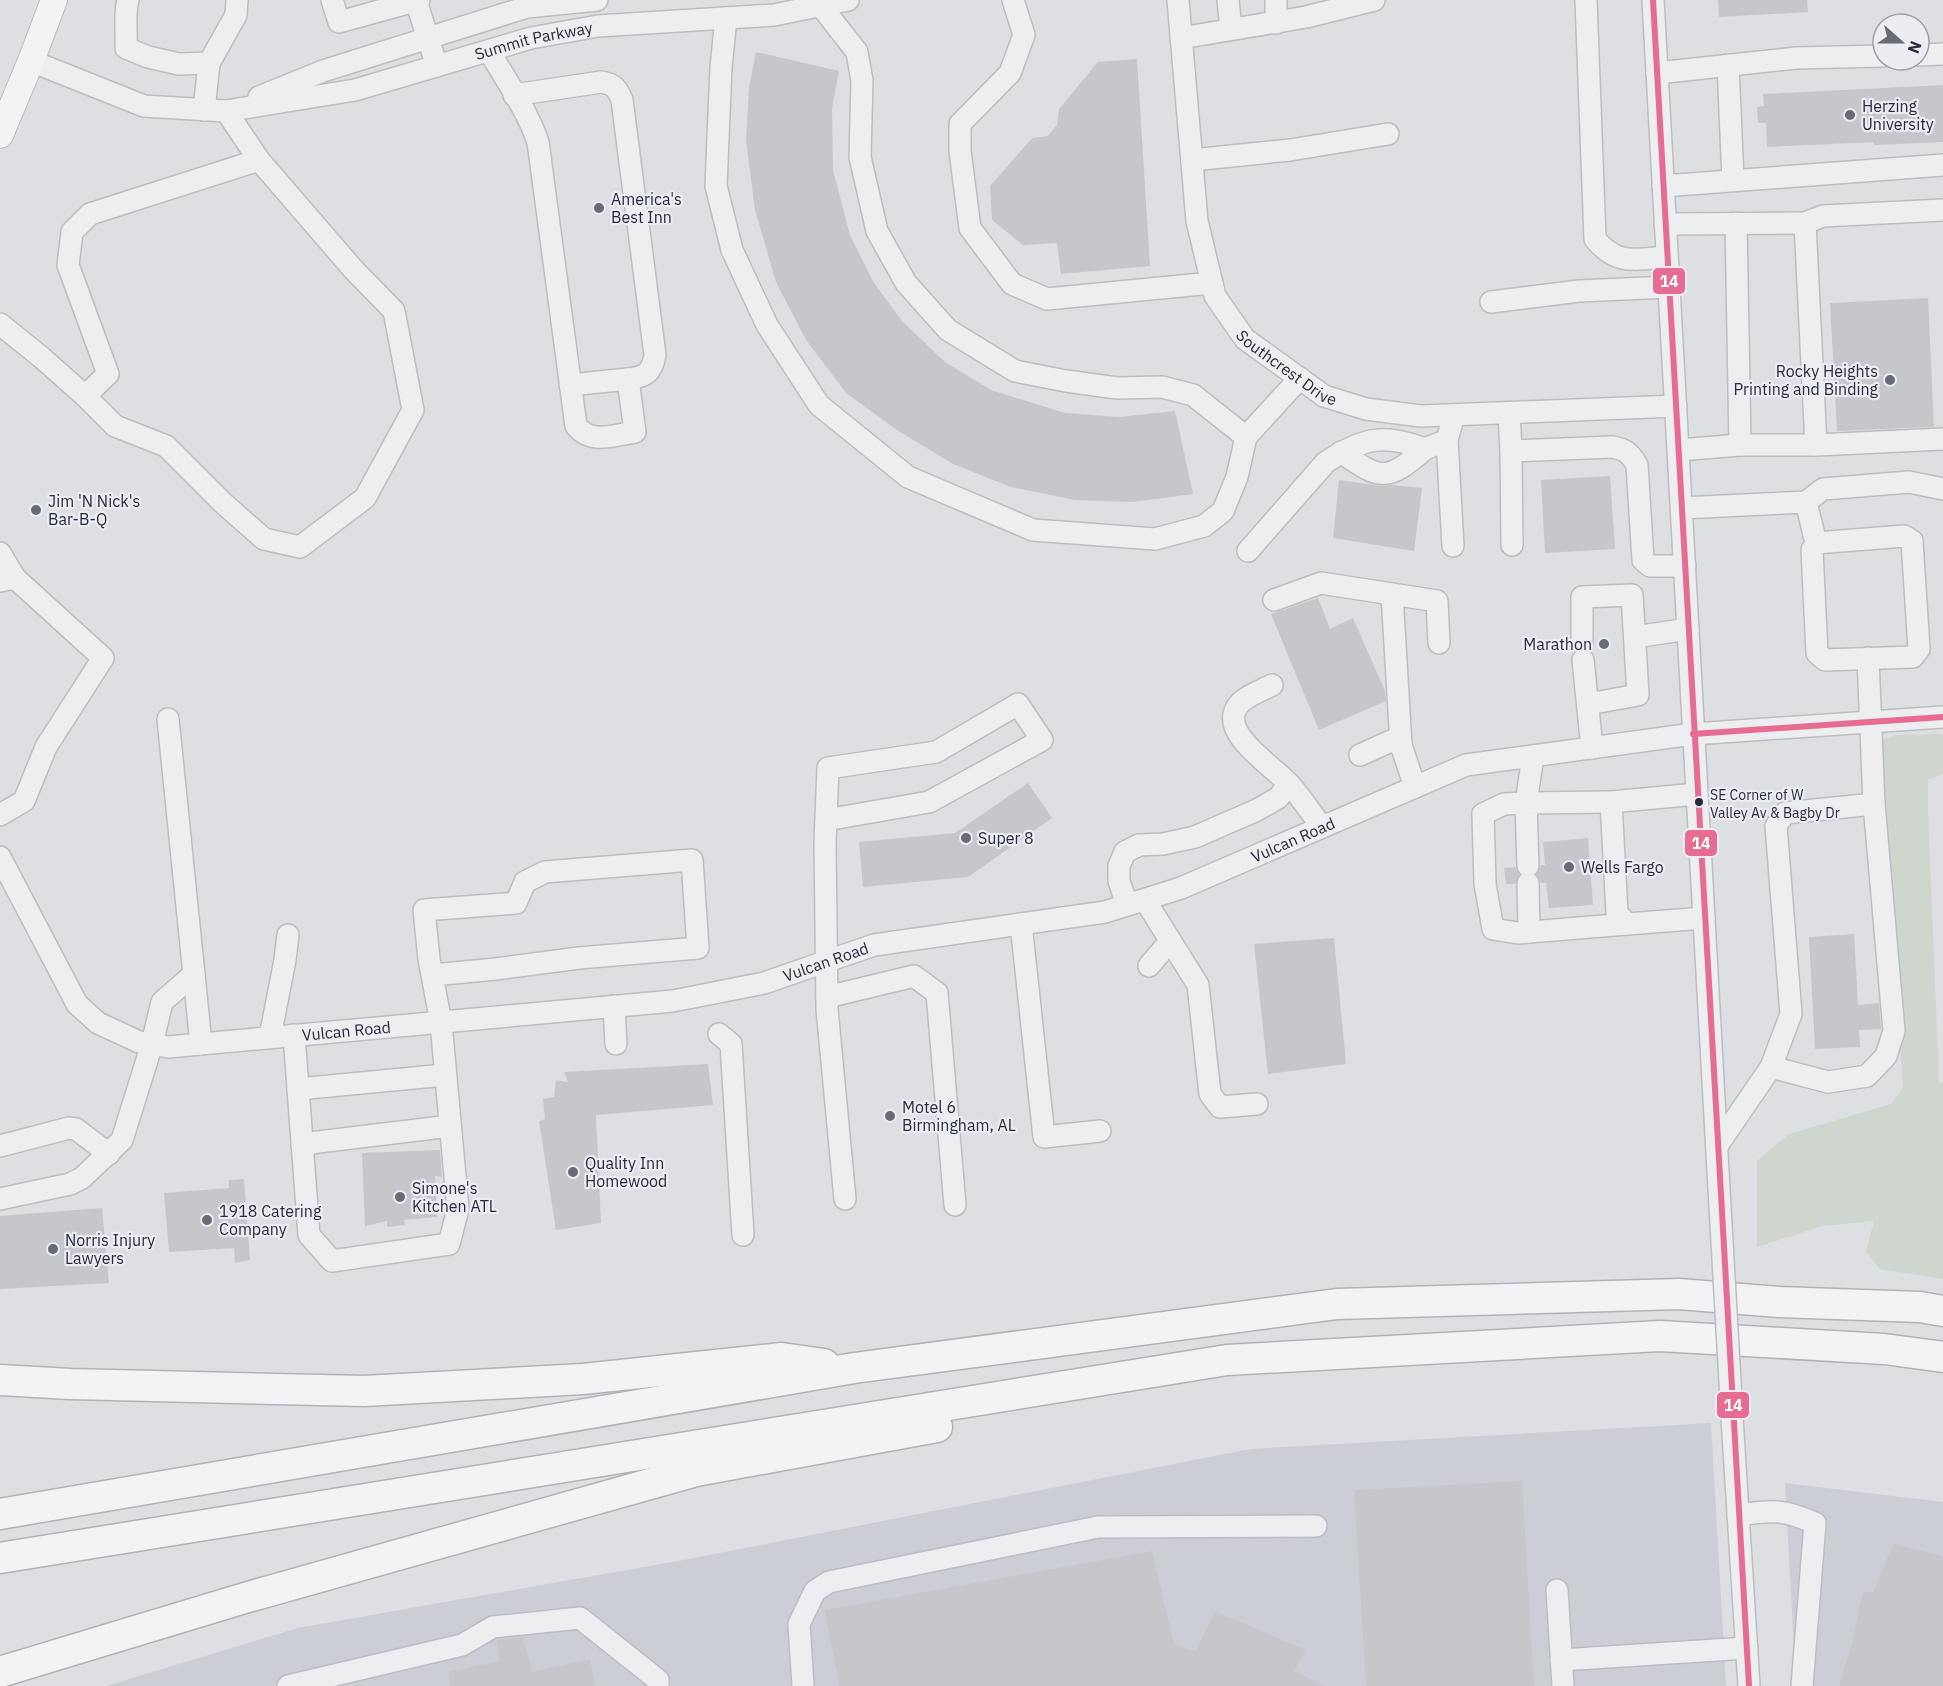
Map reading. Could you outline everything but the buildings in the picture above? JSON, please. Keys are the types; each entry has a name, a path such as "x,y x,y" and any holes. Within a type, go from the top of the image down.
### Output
{"highway":[{"path":"0,1514 854,1368 1337,1304 1680,1294 1779,1302 1920,1307 1943,1311"},
{"path":"0,1558 1227,1360 1660,1336 1884,1349 1943,1357"},
{"path":"0,1380 70,1384 364,1391 583,1379 782,1358 854,1368"},
{"path":"0,1672 248,1596 696,1472 1130,1392 1227,1360"}],"main road":[{"path":"0,135 54,0"}],"street":[{"path":"128,0 126,48 148,57 179,64 208,63"},
{"path":"204,110 208,63 236,15 237,0"},
{"path":"332,0 339,22 407,2 428,38 437,66"},
{"name":"Summit Parkway","path":"226,111 323,70 527,7 597,0"},
{"name":"Summit Parkway","path":"31,61 144,106 226,111 355,90 531,39 598,26 774,15 848,0"},
{"path":"1013,0 1024,35 1010,73 960,124 960,151 970,228 1012,284 1047,299 1212,283"},
{"name":"Southcrest Drive","path":"1178,0 1197,221 1215,296 1245,339 1324,396 1366,409 1421,416 1676,406"},
{"path":"1228,0 1232,29"},
{"path":"1276,0 1276,22"},
{"path":"1181,39 1276,22 1374,0"},
{"path":"1586,0 1595,239 1606,253 1626,259 1667,257"},
{"path":"1653,0 1696,794 1749,1686"},
{"path":"821,6 857,52 862,81 860,157 878,231 906,283 948,330 1015,371 1117,388 1162,387 1193,395 1246,437"},
{"path":"726,18 721,67 716,186 732,250 767,325 819,405 908,477 1033,531 1155,539 1204,526 1223,511 1237,477 1246,437 1300,378"},
{"path":"489,51 538,142 576,426 583,435 594,438 635,432 628,380"},
{"path":"1657,73 1796,58 1871,56"},
{"path":"1728,65 1733,180"},
{"path":"514,95 601,82 611,84 618,89 622,100 655,355 650,372 642,377 570,386"},
{"path":"0,324 85,396 115,426 166,446 223,504 264,539 300,547 365,498 414,410 394,311 353,269 259,160 226,111"},
{"path":"1192,160 1290,150 1388,134"},
{"path":"85,396 108,374 68,265 72,232 90,214 259,160"},
{"path":"1663,186 1943,165"},
{"path":"1665,224 1805,222 1823,216 1943,210"},
{"path":"1805,222 1815,445"},
{"path":"1736,223 1740,445"},
{"path":"1491,302 1579,291 1669,287"},
{"path":"1509,413 1512,545"},
{"path":"1453,546 1447,440 1454,415"},
{"path":"1248,551 1326,462 1341,453 1371,439 1406,442 1425,449"},
{"path":"1678,450 1740,445 1815,445 1943,439"},
{"path":"1341,453 1366,470 1393,473 1403,468 1425,449 1447,440"},
{"path":"1511,451 1612,447 1624,449 1637,465 1643,560 1650,566 1685,566"},
{"path":"1682,508 1806,502 1824,489 1909,482 1943,489"},
{"path":"1806,502 1816,543 1812,550 1817,652 1825,660 1913,657 1919,649 1912,541 1904,536 1816,543"},
{"path":"0,553 8,580 103,658 46,747 24,801 0,815"},
{"path":"1274,600 1321,582 1437,601 1439,643"},
{"path":"1392,594 1401,746 1415,787"},
{"path":"1588,704 1638,695 1632,595 1582,597 1582,651 1592,748"},
{"path":"1635,637 1688,629"},
{"path":"1770,1067 1828,1082 1867,1076 1886,1056 1894,1031 1874,804 1868,658"},
{"path":"1272,684 1238,704 1233,713 1234,723 1249,748 1289,784 1322,827"},
{"path":"826,820 929,802 1042,740 1018,705 936,752 828,768 826,820 827,997 845,1199"},
{"name":"Vulcan Road","path":"0,857 7,880 77,1004 98,1023 139,1042 168,1047 673,1001 764,983 874,945 1105,912 1136,903 1181,888 1466,765 1693,734 1943,717"},
{"path":"168,719 201,1044"},
{"path":"1360,755 1391,741 1401,746"},
{"path":"1529,932 1526,803 1533,756"},
{"path":"1257,1104 1220,1107 1210,1095 1198,985 1170,941 1119,881 1119,866 1125,852 1139,845 1163,844 1195,837 1268,804 1278,798 1289,784"},
{"path":"1696,794 1611,802 1504,804 1483,814 1485,884 1493,929 1518,933 1704,918"},
{"path":"1611,802 1617,913 1627,924"},
{"path":"1717,1146 1770,1067 1791,1014 1776,826 1785,813 1874,804"},
{"path":"294,1035 309,1235 332,1261 449,1245 458,1209 441,1023 433,975 424,910 516,903 525,882 545,872 692,860 698,948 579,958 433,975"},
{"path":"1021,924 1044,1137 1100,1131"},
{"path":"270,1037 288,935"},
{"path":"1149,966 1170,941"},
{"path":"0,1199 70,1184 82,1178 122,1140 152,1044 162,1002 194,974"},
{"path":"827,997 914,976 938,993 955,1205"},
{"path":"614,1006 616,1044"},
{"path":"719,1034 731,1044 743,1234"},
{"path":"298,1089 446,1076"},
{"path":"302,1144 450,1126"},
{"path":"0,1146 69,1128 76,1129 109,1154"},
{"path":"1738,1515 1770,1511 1792,1513 1815,1523 1802,1686"},
{"path":"803,1686 799,1624 815,1591 829,1582 1098,1527 1316,1526"},
{"path":"1557,1590 1563,1686"},
{"path":"288,1686 462,1645 493,1627 580,1618 658,1680 658,1686"},
{"path":"1561,1660 1747,1648"}],"shaded area":[{"path":"1943,734 1943,774 1928,780 1928,810 1939,1082 1943,1083 1943,1279 1880,1269 1866,1252 1874,1221 1823,1226 1757,1247 1757,1161 1789,1134 1891,1104 1903,1088 1879,741 1895,735"},
{"path":"1711,1423 1726,1686 106,1686 298,1628 689,1559 1250,1449"},
{"path":"1785,1483 1943,1502 1943,1686 1796,1686"}],"transit line":[{"name":"14","path":"1653,0 1749,1686"},
{"name":"14","path":"1693,734 1943,717"}],"place":[{"name":"Herzing University","path":"1850,115"},
{"name":"America's Best Inn","path":"599,208"},
{"name":"Rocky Heights Printing and Binding","path":"1890,380"},
{"name":"Jim 'N Nick's Bar-B-Q","path":"36,510"},
{"name":"Marathon","path":"1604,644"},
{"name":"SE Corner of W Valley Av & Bagby Dr","path":"1699,802"},
{"name":"Super 8","path":"966,838"},
{"name":"Wells Fargo","path":"1569,867"},
{"name":"Motel 6 Birmingham, AL","path":"890,1116"},
{"name":"Quality Inn Homewood","path":"573,1172"},
{"name":"Simone's Kitchen ATL","path":"400,1197"},
{"name":"1918 Catering Company","path":"207,1220"},
{"name":"Norris Injury Lawyers","path":"53,1249"}]}
